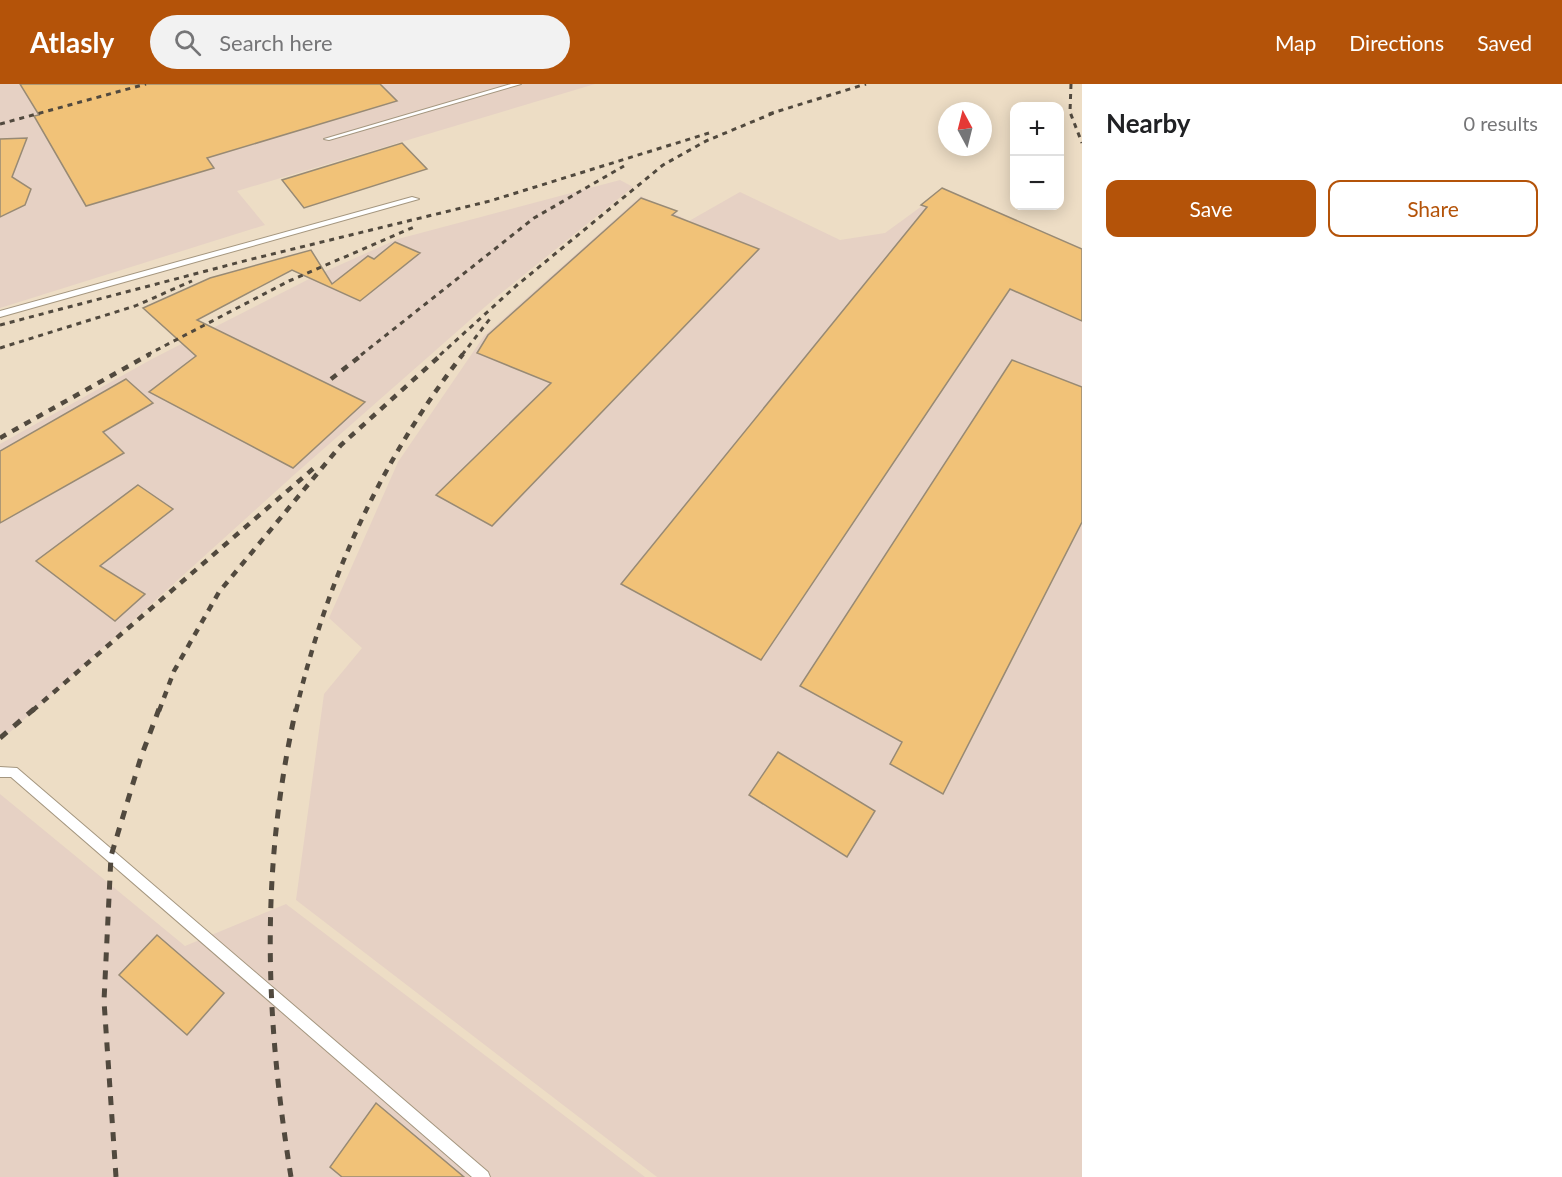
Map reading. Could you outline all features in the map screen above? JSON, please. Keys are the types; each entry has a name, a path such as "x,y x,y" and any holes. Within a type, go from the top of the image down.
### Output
{"lane":[{"path":"327,139 518,84"},
{"path":"0,314 415,198"},
{"path":"0,772 13,772 483,1177"}],"shaded area":[{"path":"0,84 595,84 237,191 265,225 0,308"},
{"path":"620,180 633,187 494,299 295,474 10,732 0,734 0,444 152,359 315,276 398,239"},
{"path":"740,192 840,240 885,233 922,206 1082,279 1082,1177 657,1177 296,900 324,694 362,648 329,618 398,462 484,336 641,196 689,221"},
{"path":"0,794 185,946 286,904 645,1177 0,1177"}],"building":[{"path":"20,84 380,84 397,101 207,158 214,168 86,206 34,116 39,115"},
{"path":"27,138 12,177 31,189 25,205 0,217 0,139"},
{"path":"402,143 427,169 304,208 282,180"},
{"path":"942,188 1082,249 1082,321 1010,289 761,660 621,584 927,207 921,205"},
{"path":"641,198 677,211 672,215 759,249 492,526 436,495 551,383 477,353 488,335"},
{"path":"395,242 420,253 360,301 292,270 197,320 365,402 293,468 149,392 196,356 143,308 210,278 311,250 332,284 368,256 374,259"},
{"path":"1012,360 1082,387 1082,522 943,794 890,764 902,742 800,686"},
{"path":"126,379 153,403 103,432 124,453 0,523 0,451"},
{"path":"138,485 173,509 100,566 145,594 115,621 36,561"},
{"path":"778,752 875,811 847,857 749,795"},
{"path":"157,935 224,993 187,1035 119,975"},
{"path":"376,1103 464,1177 342,1177 330,1167"}],"railway":[{"path":"0,124 146,84"},
{"path":"769,114 866,84"},
{"path":"1071,84 1070,112 1082,143"},
{"path":"440,355 516,286 663,165 706,141 776,112"},
{"path":"0,325 248,260 490,201 709,133"},
{"path":"361,355 534,218 624,166"},
{"path":"147,355 289,281 414,227"},
{"path":"0,348 135,306 192,281"},
{"path":"462,355 492,316"},
{"path":"0,438 150,354"},
{"path":"331,379 363,354"},
{"path":"159,711 174,671 219,592 341,445 442,354"},
{"path":"296,711 324,614 360,523 406,437 463,354"},
{"path":"32,711 314,468"},
{"path":"0,738 34,709"},
{"path":"116,1177 104,1001 111,856 141,757 159,709"},
{"path":"291,1177 276,1058 270,943 276,827 284,768 296,709"}]}
